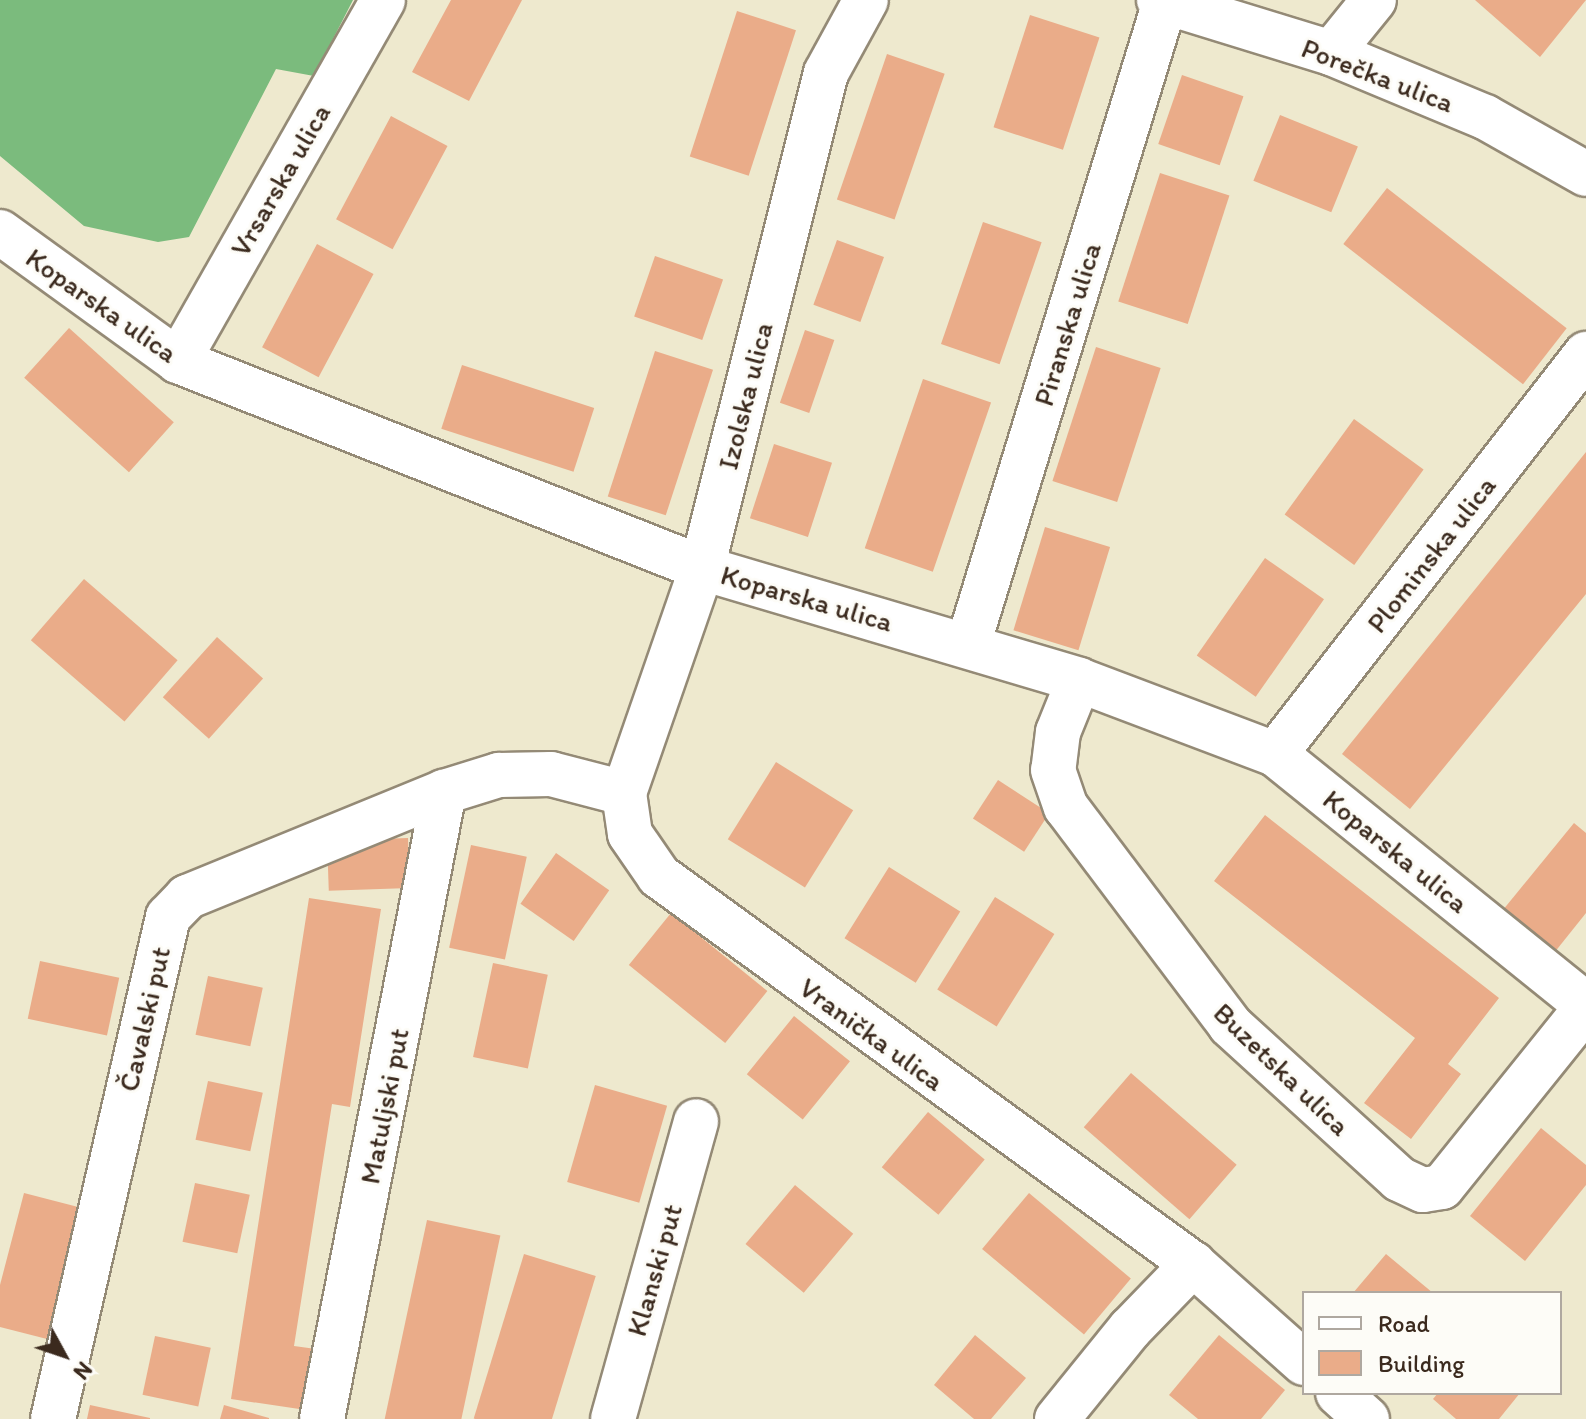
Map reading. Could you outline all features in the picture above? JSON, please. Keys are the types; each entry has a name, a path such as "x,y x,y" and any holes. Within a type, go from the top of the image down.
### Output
{"street":[{"name":"Vrsarska ulica","path":"178,361 383,0"},
{"name":"Izolska ulica","path":"624,793 702,568 826,73 866,0"},
{"path":"1331,53 1374,0"},
{"name":"Porečka ulica","path":"1162,1 1331,53 1485,117 1586,174"},
{"name":"Piranska ulica","path":"968,645 1162,1"},
{"name":"Koparska ulica","path":"0,232 178,361 702,568 1079,680 1275,754 1585,1012"},
{"name":"Plominska ulica","path":"1275,754 1586,354"},
{"name":"Buzetska ulica","path":"1079,680 1058,732 1053,770 1066,807 1230,1025 1399,1179 1423,1190 1442,1187 1585,1012"},
{"path":"444,792 499,775 551,774 624,793"},
{"name":"Čavalski put","path":"53,1419 168,917 187,897 444,792"},
{"name":"Matuljski put","path":"322,1419 444,792"},
{"name":"Vranička ulica","path":"624,793 630,834 659,876 1193,1264 1302,1361"},
{"name":"Klanski put","path":"613,1419 696,1121"},
{"path":"1057,1419 1193,1264"},
{"path":"1340,1395 1367,1419"}],"green space":[{"path":"0,0 353,0 314,76 276,69 189,237 158,242 84,226 0,156"}],"building":[{"path":"451,0 522,0 469,101 412,72"},
{"path":"1475,0 1586,0 1540,57"},
{"path":"737,11 796,30 749,176 690,157"},
{"path":"1030,15 1099,38 1063,150 994,127"},
{"path":"887,54 945,74 895,219 837,200"},
{"path":"1182,75 1243,96 1220,165 1158,144"},
{"path":"1280,115 1358,146 1331,212 1253,181"},
{"path":"391,116 448,146 393,249 336,219"},
{"path":"1160,173 1229,196 1188,324 1118,301"},
{"path":"1387,188 1567,328 1523,384 1343,244"},
{"path":"983,222 1042,242 1000,364 941,344"},
{"path":"837,240 884,257 860,322 813,305"},
{"path":"317,244 374,274 319,377 262,347"},
{"path":"655,256 723,279 702,340 634,317"},
{"path":"69,328 174,422 129,472 24,378"},
{"path":"805,330 834,340 809,413 780,403"},
{"path":"1096,347 1161,368 1117,502 1052,481"},
{"path":"655,351 713,370 666,515 608,497"},
{"path":"462,365 594,408 573,472 441,429"},
{"path":"923,379 991,402 933,572 865,548"},
{"path":"1354,419 1424,470 1354,565 1285,514"},
{"path":"774,444 832,463 808,537 750,518"},
{"path":"1586,452 1586,594 1410,809 1342,754"},
{"path":"1045,527 1110,547 1078,650 1013,630"},
{"path":"1265,558 1324,599 1256,697 1197,655"},
{"path":"84,579 178,660 124,721 31,640"},
{"path":"217,637 263,678 209,739 163,697"},
{"path":"776,762 853,810 805,887 728,839"},
{"path":"998,780 1049,813 1024,852 973,819"},
{"path":"1265,815 1499,998 1448,1064 1461,1074 1411,1139 1364,1103 1415,1038 1214,881"},
{"path":"1574,823 1586,833 1586,913 1550,958 1498,916"},
{"path":"408,838 410,888 329,891 327,841"},
{"path":"471,845 527,857 505,960 449,948"},
{"path":"556,853 609,890 574,941 520,904"},
{"path":"889,867 960,912 916,983 844,938"},
{"path":"995,897 1054,934 997,1027 937,989"},
{"path":"309,898 381,909 350,1107 332,1104 294,1346 316,1349 306,1410 231,1399"},
{"path":"671,913 767,991 725,1043 629,965"},
{"path":"40,961 119,978 107,1036 28,1019"},
{"path":"493,963 548,975 528,1069 473,1057"},
{"path":"208,976 263,988 250,1046 196,1035"},
{"path":"794,1016 850,1061 803,1120 747,1074"},
{"path":"1131,1073 1237,1165 1189,1219 1084,1127"},
{"path":"208,1081 263,1093 250,1151 196,1140"},
{"path":"595,1085 667,1106 639,1203 567,1182"},
{"path":"928,1112 985,1160 938,1215 882,1167"},
{"path":"1541,1128 1586,1165 1586,1185 1525,1261 1470,1216"},
{"path":"195,1183 250,1195 237,1253 183,1242"},
{"path":"795,1185 853,1234 804,1293 746,1244"},
{"path":"24,1193 82,1208 47,1339 0,1327 0,1285"},
{"path":"1029,1193 1131,1278 1084,1334 982,1249"},
{"path":"427,1220 500,1236 461,1419 385,1419"},
{"path":"524,1254 596,1276 552,1419 474,1418"},
{"path":"1386,1254 1431,1291 1355,1291"},
{"path":"975,1335 1026,1378 991,1419 974,1419 934,1385"},
{"path":"1219,1335 1285,1390 1261,1419 1198,1419 1169,1395"},
{"path":"155,1336 211,1348 198,1407 143,1395"},
{"path":"1436,1395 1518,1395 1499,1419 1456,1419 1433,1399"},
{"path":"90,1405 150,1418 150,1419 87,1419"},
{"path":"224,1405 269,1418 269,1419 220,1419"}]}
